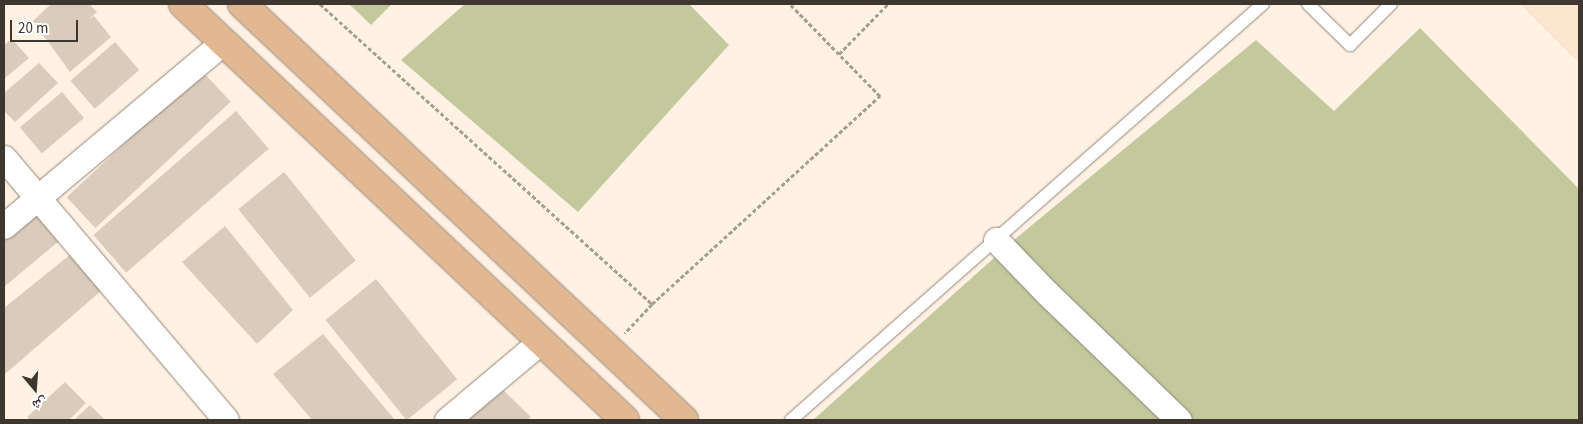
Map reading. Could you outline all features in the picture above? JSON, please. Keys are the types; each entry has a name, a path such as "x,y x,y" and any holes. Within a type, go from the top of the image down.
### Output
{"main road":[{"path":"183,4 625,420"},
{"path":"242,4 684,420"}],"street":[{"path":"4,226 223,42"},
{"path":"4,158 226,420"},
{"path":"996,240 1047,293 1179,420"},
{"path":"447,420 541,342"}],"lane":[{"path":"791,420 1263,4"},
{"path":"1308,4 1350,45 1391,4"}],"path":[{"path":"320,4 652,304"},
{"path":"610,350 652,304 880,96 790,4"},
{"path":"839,54 888,4"}],"shaded area":[{"path":"1520,4 1579,4 1579,63"}],"green space":[{"path":"349,4 392,4 371,25"},
{"path":"465,4 689,4 729,45 578,212 401,60"},
{"path":"1420,28 1579,189 1579,420 813,420 1014,240 1256,40 1334,111"}],"building":[{"path":"51,4 89,4 97,12 88,20 94,16 111,37 70,72 33,21"},
{"path":"12,39 29,58 4,79 4,45"},
{"path":"115,42 139,70 95,109 70,81"},
{"path":"39,63 58,83 15,122 4,111 4,93"},
{"path":"202,71 231,102 95,228 67,197"},
{"path":"62,92 84,118 42,153 20,127"},
{"path":"236,111 269,149 126,273 93,235"},
{"path":"284,172 356,261 310,298 238,209"},
{"path":"36,212 59,241 4,287 4,239"},
{"path":"225,226 293,310 257,344 182,262"},
{"path":"71,254 101,291 4,375 4,308"},
{"path":"376,279 457,379 407,420 325,320"},
{"path":"323,334 395,420 312,420 273,374"},
{"path":"65,382 86,403 69,420 30,420 27,417"},
{"path":"499,386 531,417 527,420 460,420"},
{"path":"90,405 105,420 74,420"}]}
